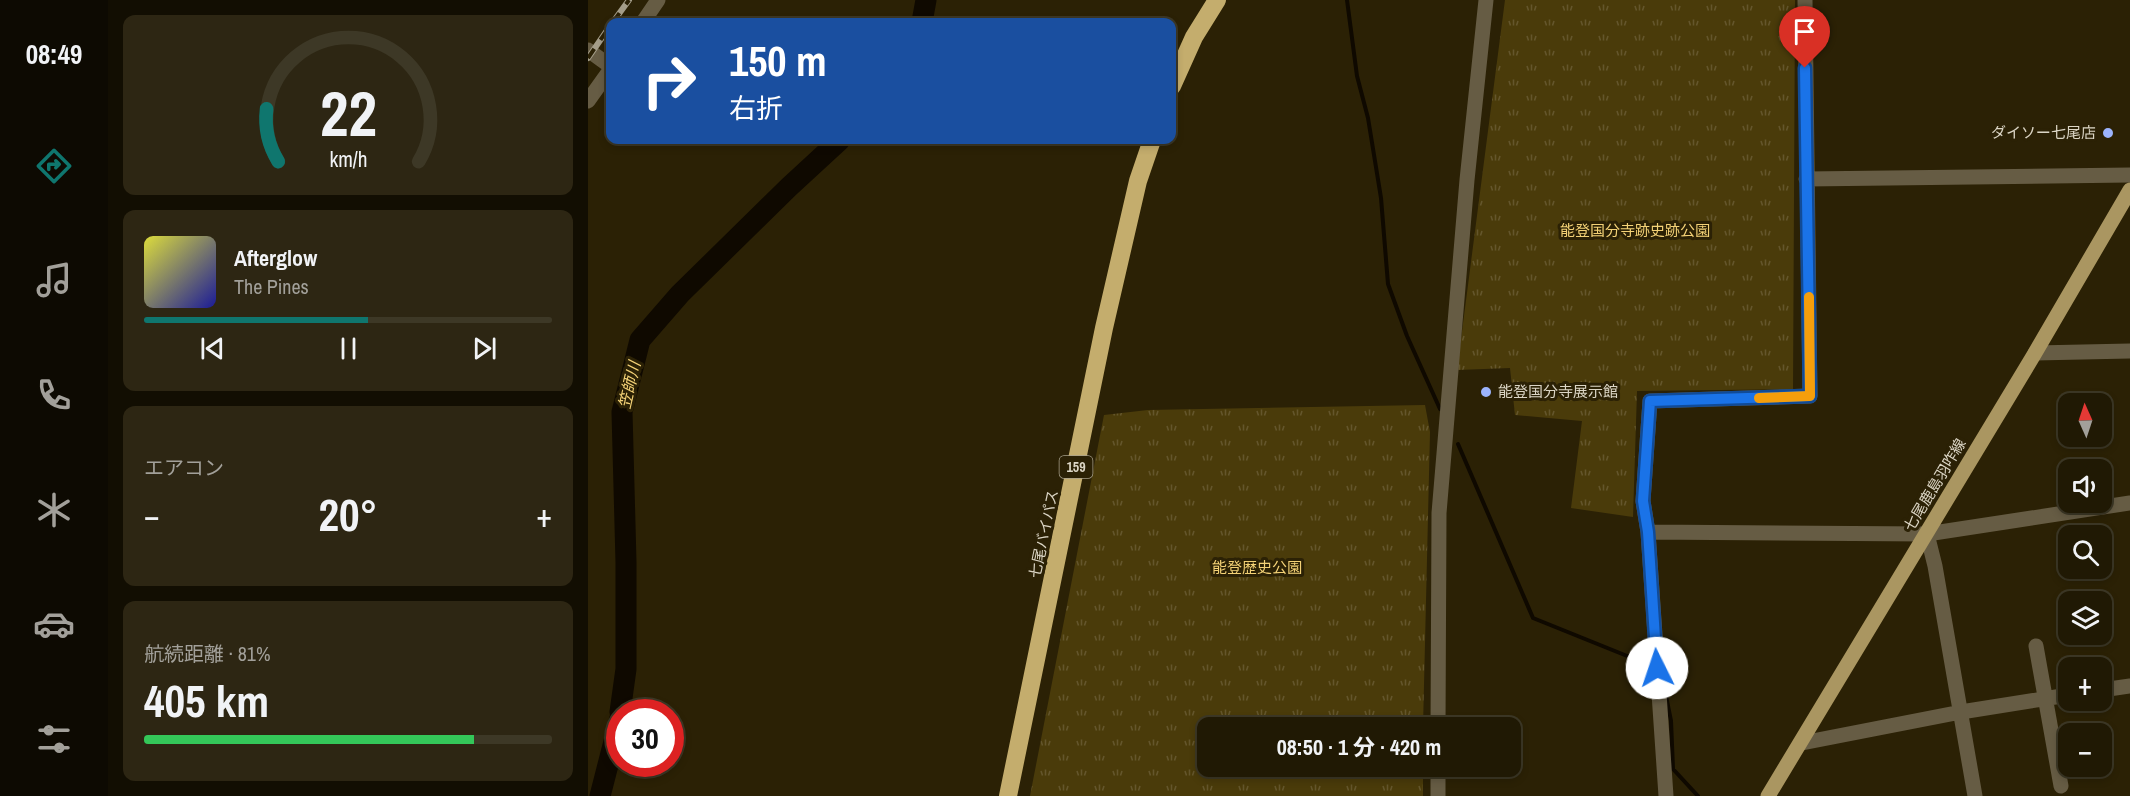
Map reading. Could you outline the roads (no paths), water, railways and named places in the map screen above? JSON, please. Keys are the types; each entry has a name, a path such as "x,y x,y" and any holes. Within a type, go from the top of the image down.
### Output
{"highway":[{"path":"1176,77 1194,37 1217,0"},
{"name":"七尾バイパス","path":"1008,796 1104,328 1138,181 1151,144"}],"main road":[{"name":"七尾鹿島羽咋線","path":"1768,796 1927,534 2130,190"}],"street":[{"path":"646,18 658,0"},
{"path":"1438,717 1439,513 1467,180 1486,0"},
{"path":"1666,796 1648,532 1643,501 1650,401 1810,396 1804,0"},
{"path":"588,50 606,65"},
{"path":"588,101 606,74"},
{"path":"1806,179 2130,175"},
{"path":"2035,353 2130,351"},
{"path":"1648,532 1927,534 2130,503"},
{"path":"1927,534 1935,566 1975,796"},
{"path":"2036,646 2061,786"},
{"path":"2112,689 2130,686"},
{"path":"1802,742 1961,712 2058,697"},
{"path":"1438,777 1438,796"}],"waterway":[{"name":"笠師川","path":"923,18 926,0"},
{"path":"1347,0 1357,76 1368,118 1381,198 1388,284 1407,336 1440,409"},
{"name":"笠師川","path":"622,699 626,669 622,412 640,340 680,294 836,144"},
{"path":"1458,444 1533,618 1652,666"},
{"path":"1666,696 1671,721 1673,769 1698,796"},
{"name":"笠師川","path":"600,796 606,773"}],"railway":[{"path":"616,18 629,0"},
{"path":"588,58 606,32"}],"place":[{"name":"ダイソー七尾店","path":"2108,133"},
{"name":"能登国分寺展示館","path":"1486,392"}],"park label":[{"name":"能登国分寺跡史跡公園","path":"1635,231"},
{"name":"能登歴史公園","path":"1257,568"}]}
